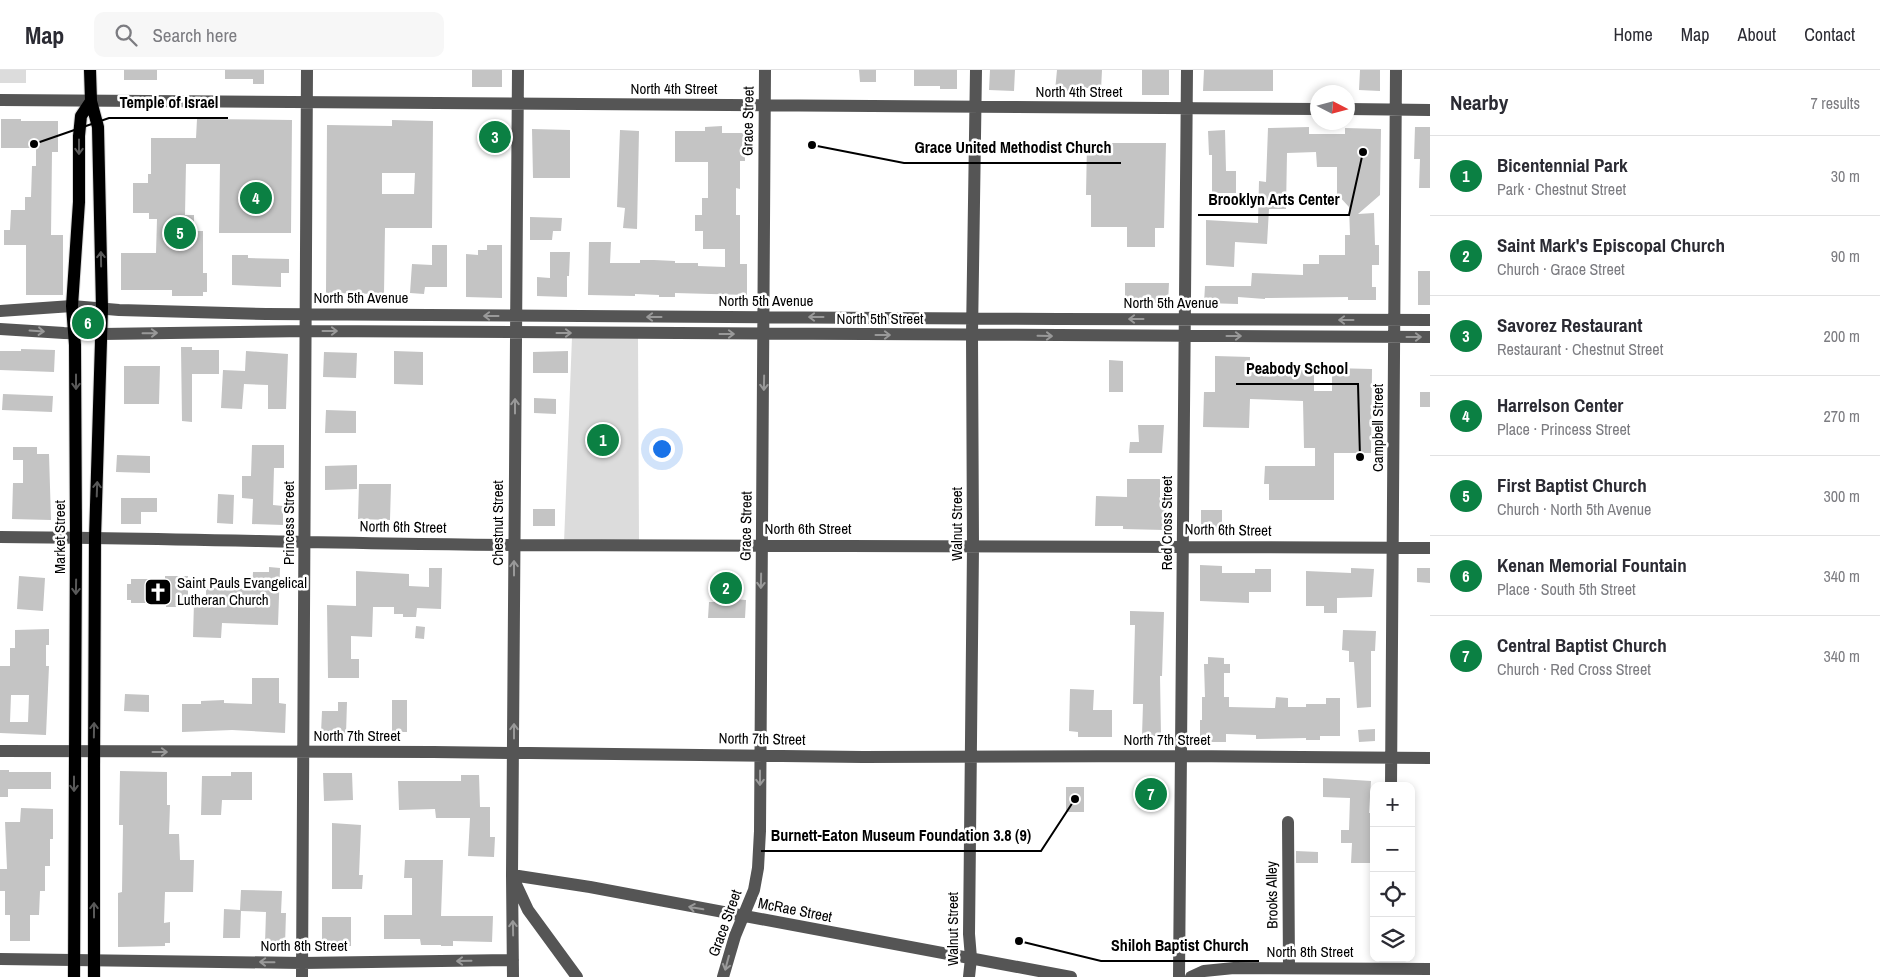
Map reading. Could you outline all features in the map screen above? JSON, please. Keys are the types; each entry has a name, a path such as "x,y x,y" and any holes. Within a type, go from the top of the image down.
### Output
{"main road":[{"name":"Market Street","path":"90,70 91,101 98,127 102,308 95,538 94,977"},
{"name":"Market Street","path":"74,977 76,538 74,333 72,306 79,202 79,136 81,116 91,101"}],"street":[{"name":"Princess Street","path":"302,977 307,70"},
{"name":"Chestnut Street","path":"513,977 512,875 518,70"},
{"name":"Grace Street","path":"723,977 735,936 754,890 758,868 760,831 765,70"},
{"name":"Walnut Street","path":"969,977 971,958 969,934 973,547 972,335 976,70"},
{"name":"Red Cross Street","path":"1179,977 1187,70"},
{"name":"Campbell Street","path":"1391,782 1396,70"},
{"name":"North 4th Street","path":"0,100 307,104 1310,109"},
{"path":"1355,109 1430,110"},
{"name":"North 5th Avenue","path":"0,312 72,306 119,310 306,314 1430,320"},
{"path":"0,329 102,334 307,331 516,332"},
{"name":"North 5th Street","path":"516,332 1185,336"},
{"path":"1185,336 1430,337"},
{"name":"North 6th Street","path":"0,537 514,545 1430,548"},
{"name":"North 7th Street","path":"0,751 1430,758"},
{"name":"Brooks Alley","path":"1288,822 1289,968"},
{"path":"512,875 528,910 577,977"},
{"name":"McRae Street","path":"512,875 590,887 1071,977"},
{"name":"North 8th Street","path":"0,959 302,963 513,960"},
{"name":"North 8th Street","path":"1192,977 1204,971 1234,968 1430,969"}],"shaded area":[{"path":"0,70 26,70 26,83 0,83"},
{"path":"572,337 638,337 639,543 564,543"}],"building":[{"path":"124,70 157,70 157,80 124,80"},
{"path":"225,70 264,70 264,84 253,84 253,79 225,79"},
{"path":"472,70 502,70 502,87 472,87"},
{"path":"859,70 876,70 876,82 860,82"},
{"path":"914,70 957,70 957,89 940,89 940,86 914,86"},
{"path":"990,70 1015,70 1014,91 989,90"},
{"path":"1057,70 1102,70 1101,90 1075,88 1075,92 1055,91"},
{"path":"1142,70 1169,70 1169,95 1142,95"},
{"path":"1204,70 1273,70 1273,91 1203,91"},
{"path":"1360,70 1380,70 1380,91 1359,90"},
{"path":"1,119 58,121 58,152 52,152 51,235 63,235 63,295 26,295 26,245 4,245 4,230 10,230 11,210 25,210 25,197 31,197 32,166 36,166 36,148 1,148"},
{"path":"197,119 292,120 291,233 219,233 220,164 186,164 185,215 194,215 194,231 203,231 203,273 207,273 207,292 203,292 203,296 172,296 172,290 121,290 121,253 156,253 157,219 149,219 149,213 133,213 133,183 148,183 148,174 151,174 151,138 196,138"},
{"path":"392,120 433,121 432,228 385,228 384,294 326,293 327,125 392,126","holes":["382,173 415,173 414,194 382,194"]},
{"path":"488,122 502,123 502,148 499,148 499,152 489,152 489,148 487,148"},
{"path":"722,126 722,133 745,133 745,161 740,161 740,189 736,188 736,215 740,215 740,264 747,264 747,295 675,293 675,297 659,297 659,295 635,294 635,296 588,295 589,242 611,242 610,263 640,263 640,260 654,260 675,261 675,263 698,263 698,266 725,267 725,249 703,249 703,231 695,231 695,215 702,215 702,198 708,198 708,162 675,162 675,131 705,131 705,127"},
{"path":"1309,127 1309,134 1345,134 1345,130 1355,130 1355,128 1381,129 1380,195 1358,214 1374,213 1375,245 1379,245 1379,265 1372,265 1372,287 1376,287 1376,300 1348,300 1348,297 1265,299 1238,297 1238,304 1204,303 1205,286 1251,286 1252,273 1303,275 1303,264 1319,264 1319,255 1345,255 1345,235 1350,235 1349,207 1337,194 1337,167 1317,167 1316,152 1287,153 1286,209 1269,209 1267,244 1235,242 1234,267 1206,265 1206,220 1258,223 1259,181 1266,182 1268,128"},
{"path":"1415,127 1430,127 1430,188 1419,188 1420,159 1414,159"},
{"path":"532,129 570,130 570,178 533,178"},
{"path":"620,130 639,131 637,229 623,228 625,208 617,207"},
{"path":"1225,130 1226,171 1236,171 1236,193 1212,193 1212,155 1209,155 1208,131"},
{"path":"1087,143 1166,143 1164,228 1155,228 1155,247 1127,247 1127,227 1091,227 1091,195 1086,195"},
{"path":"530,217 562,218 561,231 553,231 552,240 530,240"},
{"path":"432,245 447,245 447,287 425,287 424,294 410,293 412,264 432,265"},
{"path":"487,245 502,245 502,298 466,297 466,254 478,255 478,250 487,250"},
{"path":"550,252 570,252 567,297 537,296 537,277 550,278"},
{"path":"232,255 248,255 248,258 289,259 289,273 281,273 281,287 232,285"},
{"path":"1418,271 1430,271 1430,305 1418,305"},
{"path":"1125,283 1169,283 1168,303 1125,303"},
{"path":"181,347 192,347 192,350 219,350 219,374 192,374 192,422 182,421"},
{"path":"21,349 55,350 54,372 0,370 0,351 21,351"},
{"path":"246,351 288,354 286,409 268,409 268,385 244,384 242,409 221,408 223,370 245,371"},
{"path":"394,351 423,352 423,385 394,384"},
{"path":"568,351 568,373 533,373 533,352"},
{"path":"324,352 357,353 356,378 323,377"},
{"path":"1215,356 1250,357 1250,370 1314,370 1314,391 1332,391 1332,368 1372,369 1371,453 1334,453 1334,500 1269,500 1269,484 1264,484 1265,466 1315,466 1315,448 1304,448 1303,401 1250,399 1249,428 1203,427 1204,392 1215,392"},
{"path":"1109,360 1123,361 1123,392 1109,392"},
{"path":"124,366 160,366 159,404 124,404"},
{"path":"1420,392 1430,392 1430,407 1420,407"},
{"path":"3,394 53,396 52,412 2,410"},
{"path":"534,398 556,399 556,414 534,413"},
{"path":"326,410 356,411 356,433 325,433"},
{"path":"1138,425 1164,425 1162,453 1129,453 1130,442 1139,442"},
{"path":"252,445 284,445 284,468 274,468 273,505 283,506 283,525 252,524 253,499 242,498 242,476 251,476"},
{"path":"13,447 37,447 37,454 49,454 51,520 12,519 13,483 23,483 23,460 13,460"},
{"path":"117,455 150,456 150,473 116,472"},
{"path":"357,465 357,489 325,490 325,466"},
{"path":"1127,479 1160,479 1160,502 1165,502 1164,530 1123,529 1123,526 1095,526 1096,496 1127,497"},
{"path":"359,484 391,484 390,520 358,519"},
{"path":"218,494 234,495 233,524 217,523"},
{"path":"121,498 157,498 157,512 141,512 141,524 121,524"},
{"path":"533,509 555,509 555,526 533,526"},
{"path":"1201,510 1222,510 1222,530 1201,530"},
{"path":"1200,565 1222,566 1222,573 1255,573 1255,569 1271,569 1271,592 1249,592 1249,603 1200,601"},
{"path":"269,567 280,568 278,625 222,623 221,638 193,637 194,602 206,603 206,588 252,589 253,572 269,572"},
{"path":"429,568 442,568 441,609 417,608 416,617 403,617 403,614 394,614 394,607 373,607 372,637 351,636 351,659 359,659 359,678 328,678 327,605 356,606 356,571 409,574 409,586 429,587"},
{"path":"1351,568 1374,569 1372,597 1337,598 1337,613 1324,613 1324,606 1306,606 1306,571 1351,573"},
{"path":"1417,568 1430,568 1430,583 1417,582"},
{"path":"719,571 733,571 733,599 746,600 745,618 708,618 709,602 718,602"},
{"path":"19,576 45,578 43,611 17,609"},
{"name":"Saint Pauls Evangelical Lutheran Church","path":"165,576 188,576 188,607 166,607 166,603 131,603 131,600 127,600 127,584 131,584 131,579 165,579"},
{"path":"1130,611 1164,612 1162,676 1160,676 1161,736 1142,736 1143,704 1133,704 1135,625 1130,625"},
{"path":"416,626 425,627 424,639 415,638"},
{"path":"49,629 49,645 46,645 46,666 49,666 46,735 0,733 0,666 10,666 10,648 15,648 15,630","holes":["11,695 29,695 28,722 10,722"]},
{"path":"1343,630 1376,631 1375,651 1371,651 1371,707 1357,708 1354,662 1349,662 1349,651 1342,650"},
{"path":"1208,657 1224,658 1224,664 1230,664 1230,673 1224,673 1224,697 1229,697 1229,707 1275,708 1276,697 1288,698 1288,707 1306,707 1306,704 1326,704 1326,698 1340,698 1340,736 1320,736 1320,740 1306,740 1306,738 1256,739 1256,735 1226,734 1226,742 1200,742 1202,697 1205,697 1204,664 1208,664"},
{"path":"252,678 279,678 279,703 286,704 285,733 232,730 182,732 182,704 201,704 201,701 224,700 224,703 252,704"},
{"path":"1070,689 1094,690 1093,710 1112,710 1112,737 1078,737 1078,732 1069,731"},
{"path":"125,694 149,695 149,712 124,711"},
{"path":"392,700 407,700 407,732 392,732"},
{"path":"338,702 347,702 346,734 321,733 322,711 338,711"},
{"path":"1375,729 1375,741 1359,742 1358,730"},
{"path":"0,770 9,770 9,772 51,772 51,789 8,789 8,797 0,797"},
{"path":"120,771 167,772 167,805 170,805 169,834 179,834 180,860 194,860 193,892 165,892 164,923 170,922 170,943 165,943 165,946 118,947 118,893 122,892 123,825 119,825"},
{"path":"231,772 252,772 252,800 222,800 221,815 201,815 202,776 231,776"},
{"path":"323,773 352,773 353,800 324,801"},
{"path":"461,775 479,775 480,807 490,807 490,837 495,837 494,857 468,856 470,818 436,818 435,809 399,810 398,781 461,781"},
{"path":"1323,778 1371,781 1369,813 1370,863 1351,863 1352,843 1341,843 1341,830 1349,830 1350,798 1323,797"},
{"path":"1066,787 1084,787 1084,812 1066,812"},
{"path":"21,808 53,809 53,839 50,839 50,866 45,866 45,891 40,891 39,915 30,915 30,941 10,941 10,915 5,915 5,891 0,891 0,869 7,869 5,822 20,822"},
{"path":"332,823 361,825 359,875 363,875 362,889 332,889"},
{"path":"1296,851 1318,852 1318,863 1296,863"},
{"path":"405,860 443,860 441,916 493,916 492,942 453,941 453,946 441,946 421,945 420,939 384,939 384,915 412,915 412,878 404,878"},
{"path":"241,890 282,891 281,913 286,913 285,945 265,944 266,912 241,911 240,938 223,938 224,909 240,910"},
{"path":"322,917 351,917 351,946 322,946"}],"place":[{"name":"Savorez Restaurant","path":"495,137"},
{"name":"Temple of Israel","path":"34,144"},
{"name":"Grace United Methodist Church","path":"812,145"},
{"name":"Brooklyn Arts Center","path":"1363,152"},
{"name":"Harrelson Center","path":"256,198"},
{"name":"First Baptist Church","path":"180,233"},
{"name":"Kenan Memorial Fountain","path":"88,323"},
{"name":"Bicentennial Park","path":"603,440"},
{"name":"Peabody School","path":"1360,457"},
{"name":"Saint Mark's Episcopal Church","path":"726,588"},
{"name":"Saint Pauls Evangelical Lutheran Church","path":"158,592"},
{"name":"Central Baptist Church","path":"1151,794"},
{"name":"Burnett-Eaton Museum Foundation 3.8 (9)","path":"1075,799"},
{"name":"Shiloh Baptist Church","path":"1019,941"}]}
